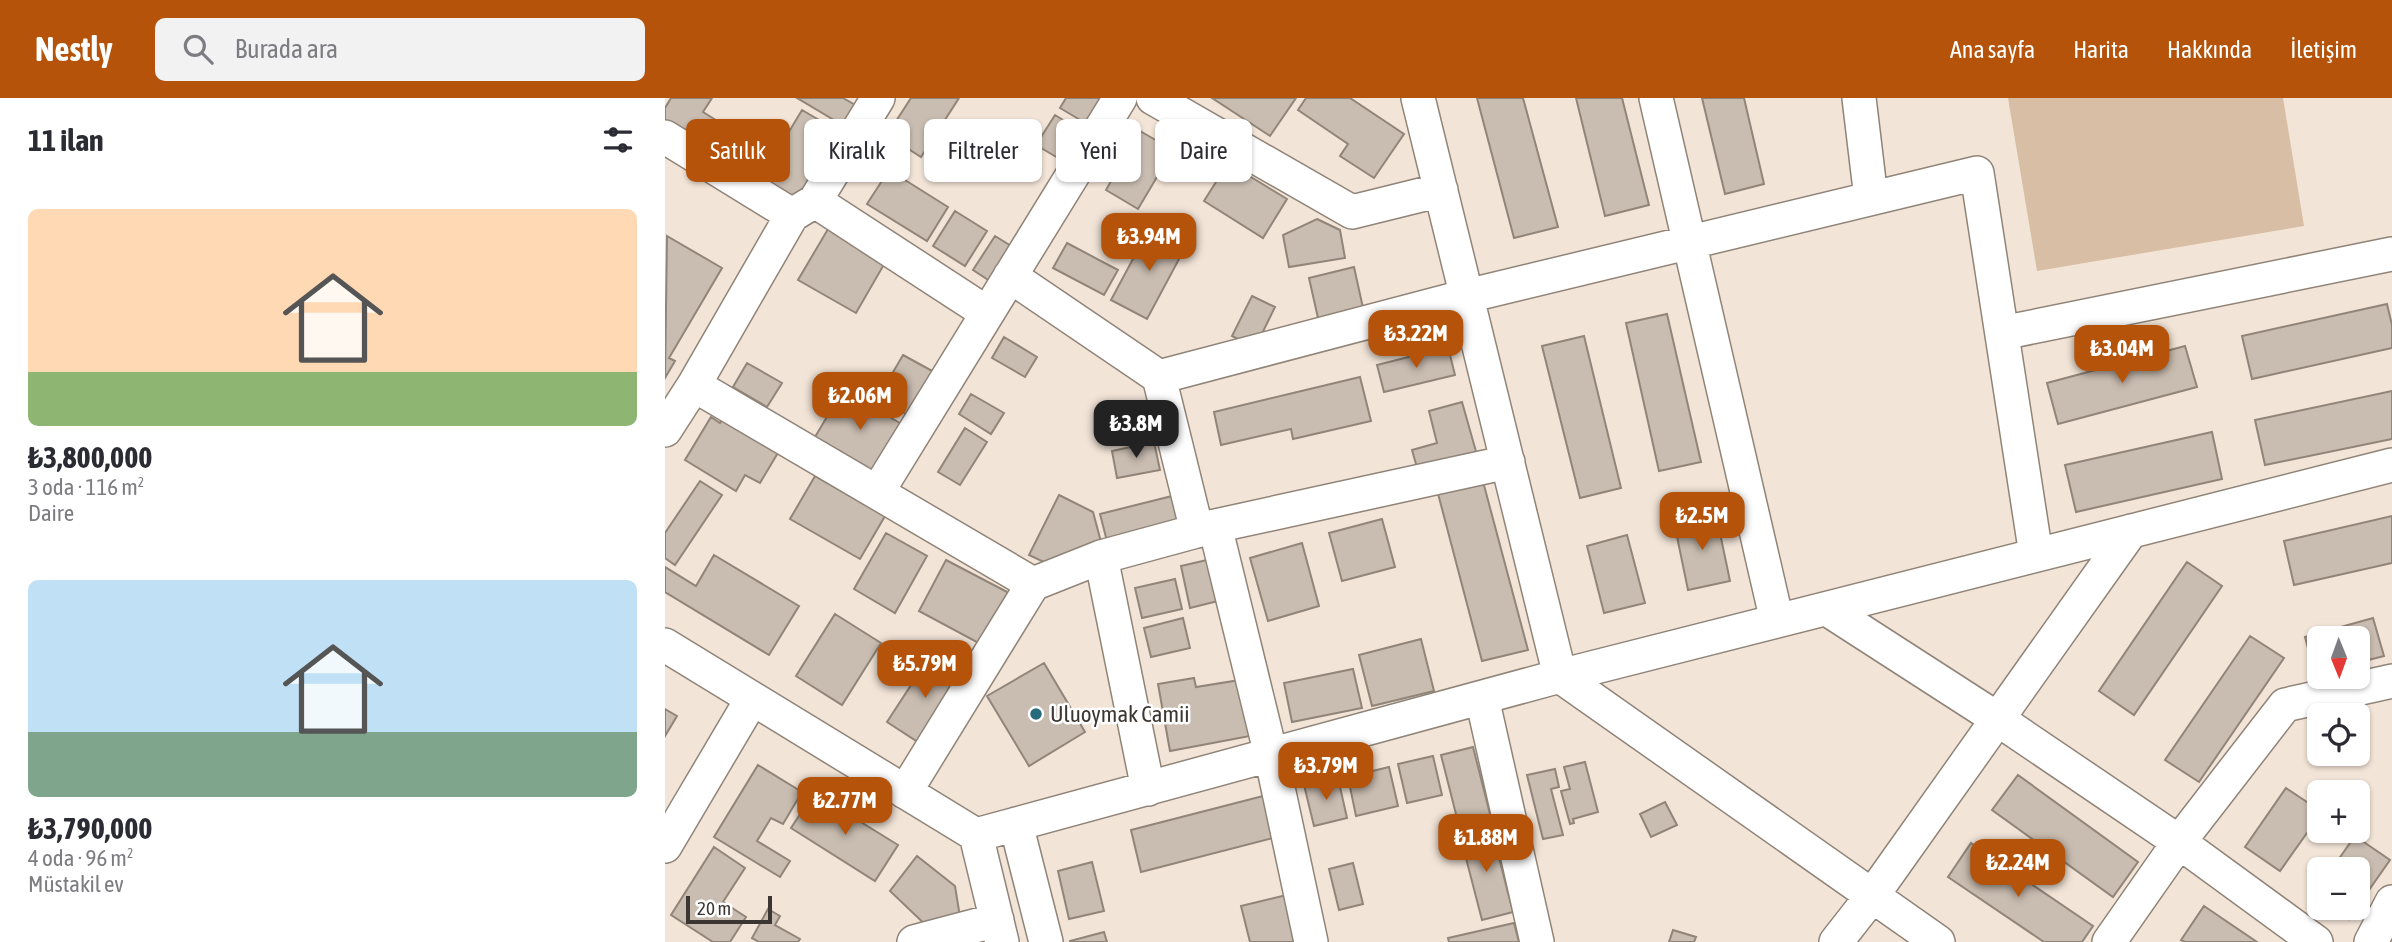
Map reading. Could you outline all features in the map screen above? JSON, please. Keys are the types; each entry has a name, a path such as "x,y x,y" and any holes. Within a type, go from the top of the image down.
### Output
{"street":[{"path":"665,430 803,208 878,98"},
{"path":"878,491 1120,98"},
{"path":"1153,98 1352,212 1441,190"},
{"path":"1418,98 1560,676 1938,942"},
{"path":"1656,98 1777,621"},
{"path":"1859,98 1871,198"},
{"path":"665,137 803,208 987,313"},
{"path":"1159,377 1467,296 1977,173 2036,555"},
{"path":"2002,333 2392,254"},
{"path":"1010,276 1159,377 1271,755 1311,942"},
{"path":"694,385 1033,584"},
{"path":"905,792 1033,584 1101,557 1206,529 1508,463"},
{"path":"976,835 1560,676 2392,465"},
{"path":"1836,942 1872,896 2131,531"},
{"path":"1101,557 1148,789"},
{"path":"1827,609 1997,718 2179,842 2316,942"},
{"path":"665,645 976,835 1000,931 914,942"},
{"path":"2109,942 2179,842 2285,705 2392,681"},
{"path":"1482,698 1537,942"},
{"path":"665,846 752,699"},
{"path":"1016,824 1046,942"},
{"path":"2371,942 2392,902"}],"shaded area":[{"path":"2008,98 2283,98 2304,226 2037,271"}],"building":[{"path":"671,98 712,98 703,112 714,119 686,119 686,141 665,128 665,108"},
{"path":"797,98 843,98 857,106 849,119 832,119"},
{"path":"911,98 959,98 945,119 924,119 924,152 921,157 910,150 910,119 897,119"},
{"path":"1066,98 1116,98 1104,119 1078,119 1060,108"},
{"path":"1212,98 1296,98 1270,136 1252,124 1252,119 1244,119"},
{"path":"1306,98 1350,98 1404,134 1374,178 1340,156 1348,144 1298,110"},
{"path":"1477,98 1523,98 1558,227 1514,238"},
{"path":"1576,98 1622,98 1649,205 1605,216"},
{"path":"1702,98 1744,98 1764,184 1725,194"},
{"path":"802,110 817,119 804,119 804,182 814,182 801,204 763,182 790,182 790,130"},
{"path":"1055,115 1062,119 1056,119 1056,157 1042,149 1042,136"},
{"path":"1141,132 1155,140 1155,180 1138,209 1106,190 1111,182 1141,182"},
{"path":"1252,178 1287,199 1263,238 1204,201 1216,182 1252,182"},
{"path":"881,182 908,182 948,207 927,241 867,204"},
{"path":"955,211 987,231 965,266 933,246"},
{"path":"1317,219 1340,230 1345,258 1289,267 1283,235"},
{"path":"1150,227 1186,246 1147,319 1111,300"},
{"path":"828,229 886,261 856,313 798,280"},
{"path":"667,236 722,268 669,358 675,361 665,378"},
{"path":"995,236 1021,252 999,287 973,270"},
{"path":"1067,243 1118,270 1104,295 1053,268"},
{"path":"1354,267 1365,317 1320,327 1309,278"},
{"path":"1252,296 1275,307 1255,348 1232,336"},
{"path":"2387,304 2392,325 2392,348 2252,379 2242,336"},
{"path":"1667,314 1701,462 1659,471 1626,323"},
{"path":"1584,336 1621,488 1580,498 1542,346"},
{"path":"1004,337 1037,357 1025,377 992,358"},
{"path":"2185,346 2197,387 2058,424 2047,383"},
{"path":"1448,347 1455,375 1384,392 1377,365"},
{"path":"903,355 934,372 909,416 878,398"},
{"path":"747,363 782,383 767,407 733,387"},
{"path":"1360,377 1371,421 1293,439 1291,429 1221,445 1214,412"},
{"path":"843,390 905,426 877,473 815,437"},
{"path":"2392,391 2392,439 2265,465 2255,420"},
{"path":"971,394 1004,413 991,434 959,414"},
{"path":"1462,402 1477,455 1418,471 1412,450 1437,443 1429,411"},
{"path":"711,417 720,423 724,417 779,451 760,483 745,475 736,491 685,460"},
{"path":"965,428 987,442 960,485 938,472"},
{"path":"2212,432 2222,479 2076,512 2065,465"},
{"path":"1154,442 1160,470 1117,478 1112,451"},
{"path":"1481,474 1528,650 1482,661 1436,486"},
{"path":"815,476 885,516 860,559 790,519"},
{"path":"700,481 722,495 675,565 665,558 665,533"},
{"path":"1059,495 1093,512 1101,542 1050,565 1029,555"},
{"path":"1172,496 1180,530 1109,549 1100,514"},
{"path":"1716,514 1730,581 1688,590 1674,522"},
{"path":"2392,516 2392,563 2294,585 2284,541"},
{"path":"1382,519 1395,567 1342,581 1329,533"},
{"path":"886,533 927,556 895,613 854,589"},
{"path":"1627,535 1645,603 1604,613 1587,546"},
{"path":"1302,543 1319,606 1268,621 1250,558"},
{"path":"714,555 799,606 769,655 665,592 665,567 696,586"},
{"path":"1220,557 1230,598 1190,608 1181,566"},
{"path":"946,560 1011,594 984,646 919,611"},
{"path":"2187,562 2222,586 2134,715 2099,691"},
{"path":"1175,579 1182,609 1142,618 1135,588"},
{"path":"835,614 881,643 842,705 796,676"},
{"path":"1183,618 1190,648 1151,657 1144,628"},
{"path":"2373,618 2384,656 2370,660 2370,626 2344,626"},
{"path":"2250,636 2284,658 2199,782 2165,760"},
{"path":"1421,639 1434,691 1372,706 1359,655"},
{"path":"930,656 964,678 921,744 887,722"},
{"name":"Uluoymak Camii","path":"1044,663 1085,732 1029,766 987,696"},
{"path":"1353,669 1362,708 1292,722 1284,683"},
{"path":"1194,678 1196,687 1240,680 1250,736 1170,751 1158,684"},
{"path":"665,709 677,716 665,736"},
{"path":"1473,747 1491,818 1459,826 1441,755"},
{"path":"1433,756 1442,795 1407,803 1398,764"},
{"path":"1585,762 1598,812 1573,819 1574,823 1570,824 1561,791 1570,789 1564,767"},
{"path":"758,765 802,792 783,824 771,818 757,841 790,861 780,877 714,837"},
{"path":"1389,767 1398,806 1356,816 1348,777"},
{"path":"1555,769 1559,787 1551,789 1563,835 1543,839 1527,775"},
{"path":"2018,775 2138,862 2113,897 1992,810"},
{"path":"1338,778 1347,818 1314,826 1304,785"},
{"path":"2286,788 2307,802 2307,833 2280,871 2245,847"},
{"path":"814,793 898,845 875,881 791,828"},
{"path":"1267,795 1277,837 1141,872 1131,830"},
{"path":"1665,802 1677,825 1651,837 1640,814"},
{"path":"1491,827 1513,912 1482,920 1460,835"},
{"path":"1971,843 2093,926 2082,942 2044,942 1948,877"},
{"path":"2350,843 2365,843 2390,860 2370,888 2370,857 2340,857"},
{"path":"714,847 745,868 723,902 746,917 730,942 713,942 671,915"},
{"path":"917,856 955,886 960,917 933,932 890,891"},
{"path":"1092,862 1104,911 1069,919 1058,871"},
{"path":"1353,863 1363,904 1339,910 1329,869"},
{"path":"1295,893 1308,942 1250,942 1241,906"},
{"path":"2204,906 2257,942 2181,940"},
{"path":"768,909 780,916 775,925 800,939 798,942 759,942 752,938"},
{"path":"1514,923 1519,942 1449,942 1448,938"},
{"path":"1673,930 1696,937 1694,942 1669,942"},
{"path":"1104,932 1107,942 1070,942 1070,941"}],"place":[{"name":"Uluoymak Camii","path":"1036,714"}]}
